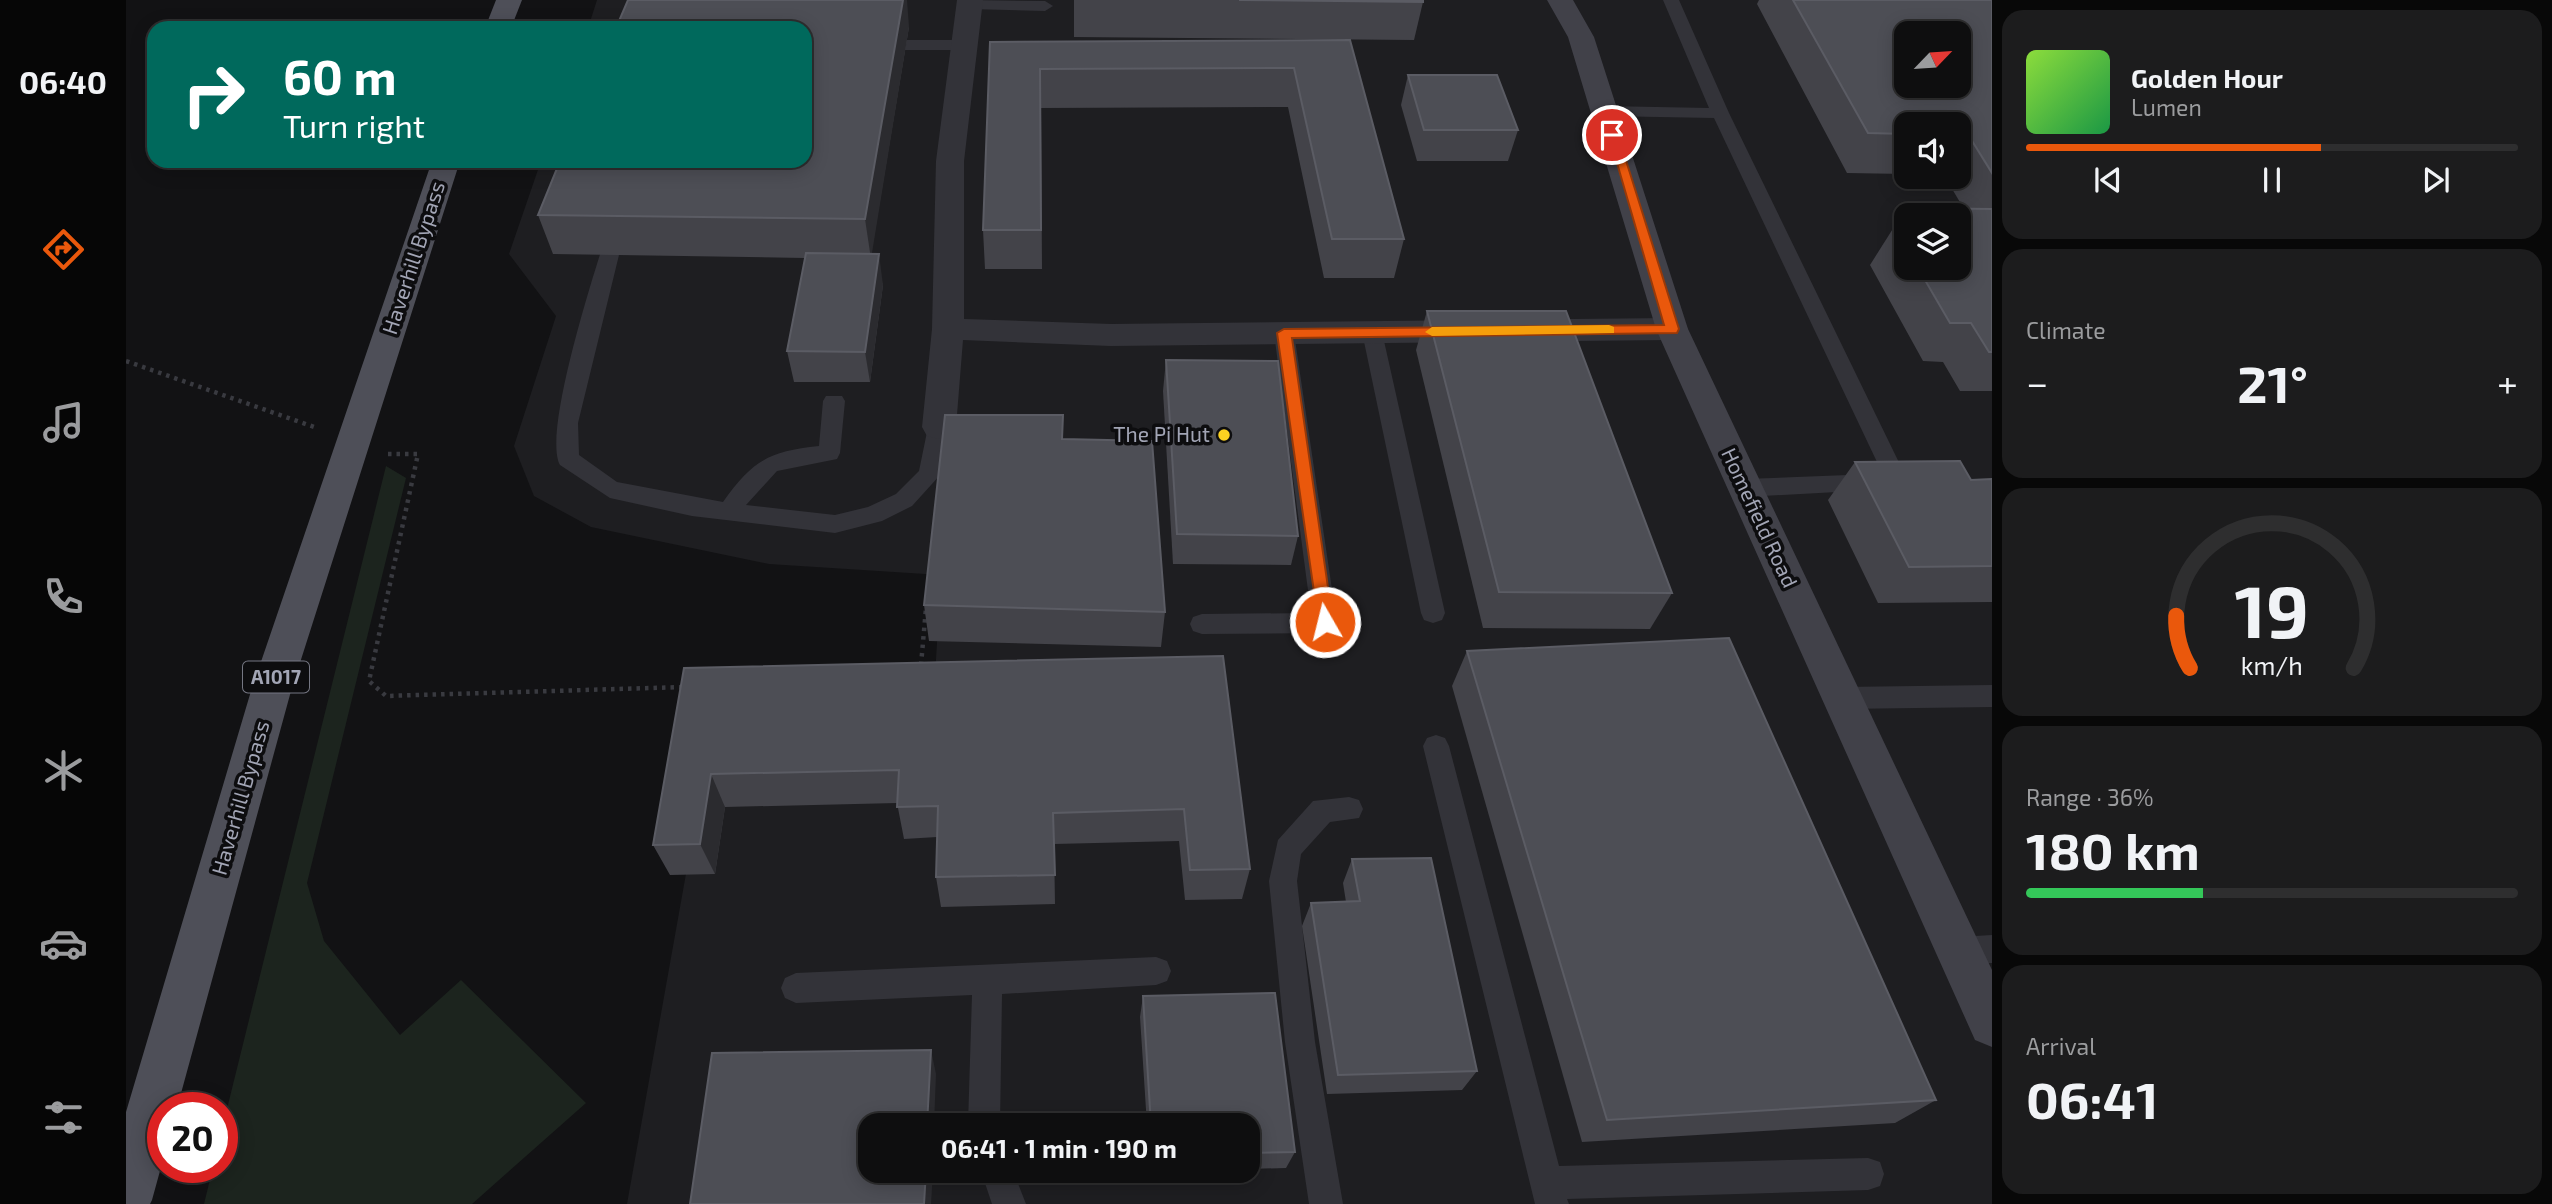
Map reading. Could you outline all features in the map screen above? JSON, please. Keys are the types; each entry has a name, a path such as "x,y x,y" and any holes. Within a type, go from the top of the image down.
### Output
{"main road":[{"path":"501,21 509,0"},
{"name":"Haverhill Bypass","path":"126,1200 271,691 444,168"}],"street":[{"name":"Homefield Road","path":"1560,0 1581,37 1672,329 1842,698 1975,950 1992,1023"},
{"path":"939,427 948,329 950,161 970,2"},
{"path":"948,329 1111,335 1672,329"}],"lane":[{"path":"1671,0 1720,113 1896,481"},
{"path":"970,2 1045,5"},
{"path":"812,45 964,45"},
{"path":"1604,111 1720,113"},
{"path":"638,168 610,255 567,423 568,459 610,489 692,507 835,524 874,515 904,499 930,474 939,427"},
{"path":"1372,332 1433,613"},
{"path":"1202,624 1325,622 1284,333"},
{"path":"729,512 754,473 782,457 829,453 834,401"},
{"path":"1745,488 1924,481"},
{"path":"1842,698 1992,696"},
{"path":"1436,746 1549,1194 1868,1174"},
{"path":"1325,1204 1300,1042 1283,881 1289,849 1303,831 1323,810 1349,809"},
{"path":"796,988 1156,971"},
{"path":"984,1113 988,980"},
{"path":"1001,1183 1009,1204"}],"path":[{"path":"126,361 351,448 418,454 369,681 386,696 691,687"},
{"path":"921,676 927,595"}],"shaded area":[{"path":"597,0 1988,0 1992,6 1992,1204 627,1204 714,717 933,710 941,575 769,564 591,527 534,496 514,446 556,316 509,254 539,168 812,168 812,21 590,21"},
{"path":"386,466 406,478 307,883 324,941 400,1035 461,980 586,1103 472,1204 204,1204 209,1183 238,1183 238,1092 231,1092"}],"building":[{"path":"628,0 903,0 865,219 538,215 557,168 812,168 812,21 619,21"},
{"path":"1239,0 1423,0 1423,2"},
{"path":"1793,0 1992,0 1992,173 1971,139 1971,112 1894,112 1894,134 1868,133"},
{"path":"1350,40 1404,239 1332,239 1294,68 1040,69 1041,230 983,230 990,42"},
{"path":"1408,75 1497,75 1518,130 1424,130"},
{"path":"1971,209 1992,209 1992,352 1989,352 1971,323 1950,323 1925,280 1971,280"},
{"path":"806,253 879,254 865,352 787,351"},
{"path":"1427,311 1566,311 1672,593 1499,592"},
{"path":"1166,360 1278,361 1298,536 1177,534"},
{"path":"945,415 1063,415 1062,439 1152,441 1165,612 924,605"},
{"path":"1960,461 1971,480 1992,479 1992,566 1909,567 1855,462"},
{"path":"1729,638 1936,1100 1607,1120 1467,651"},
{"path":"1223,656 1250,869 1190,870 1184,809 1053,813 1055,875 936,877 938,806 897,807 899,770 711,774 700,844 653,845 684,668"},
{"path":"1431,858 1477,1071 1338,1075 1311,903 1360,901 1352,859"},
{"path":"1275,993 1295,1152 1260,1153 1260,1113 1150,1113 1143,996"},
{"path":"931,1050 928,1113 858,1113 858,1183 925,1183 924,1204 690,1204 712,1053"}],"slow traffic":[{"path":"1432,332 1609,330"}],"place":[{"name":"The Pi Hut","path":"1224,435"}],"route":[{"path":"1325,622 1284,333 1672,329 1612,135"}]}
